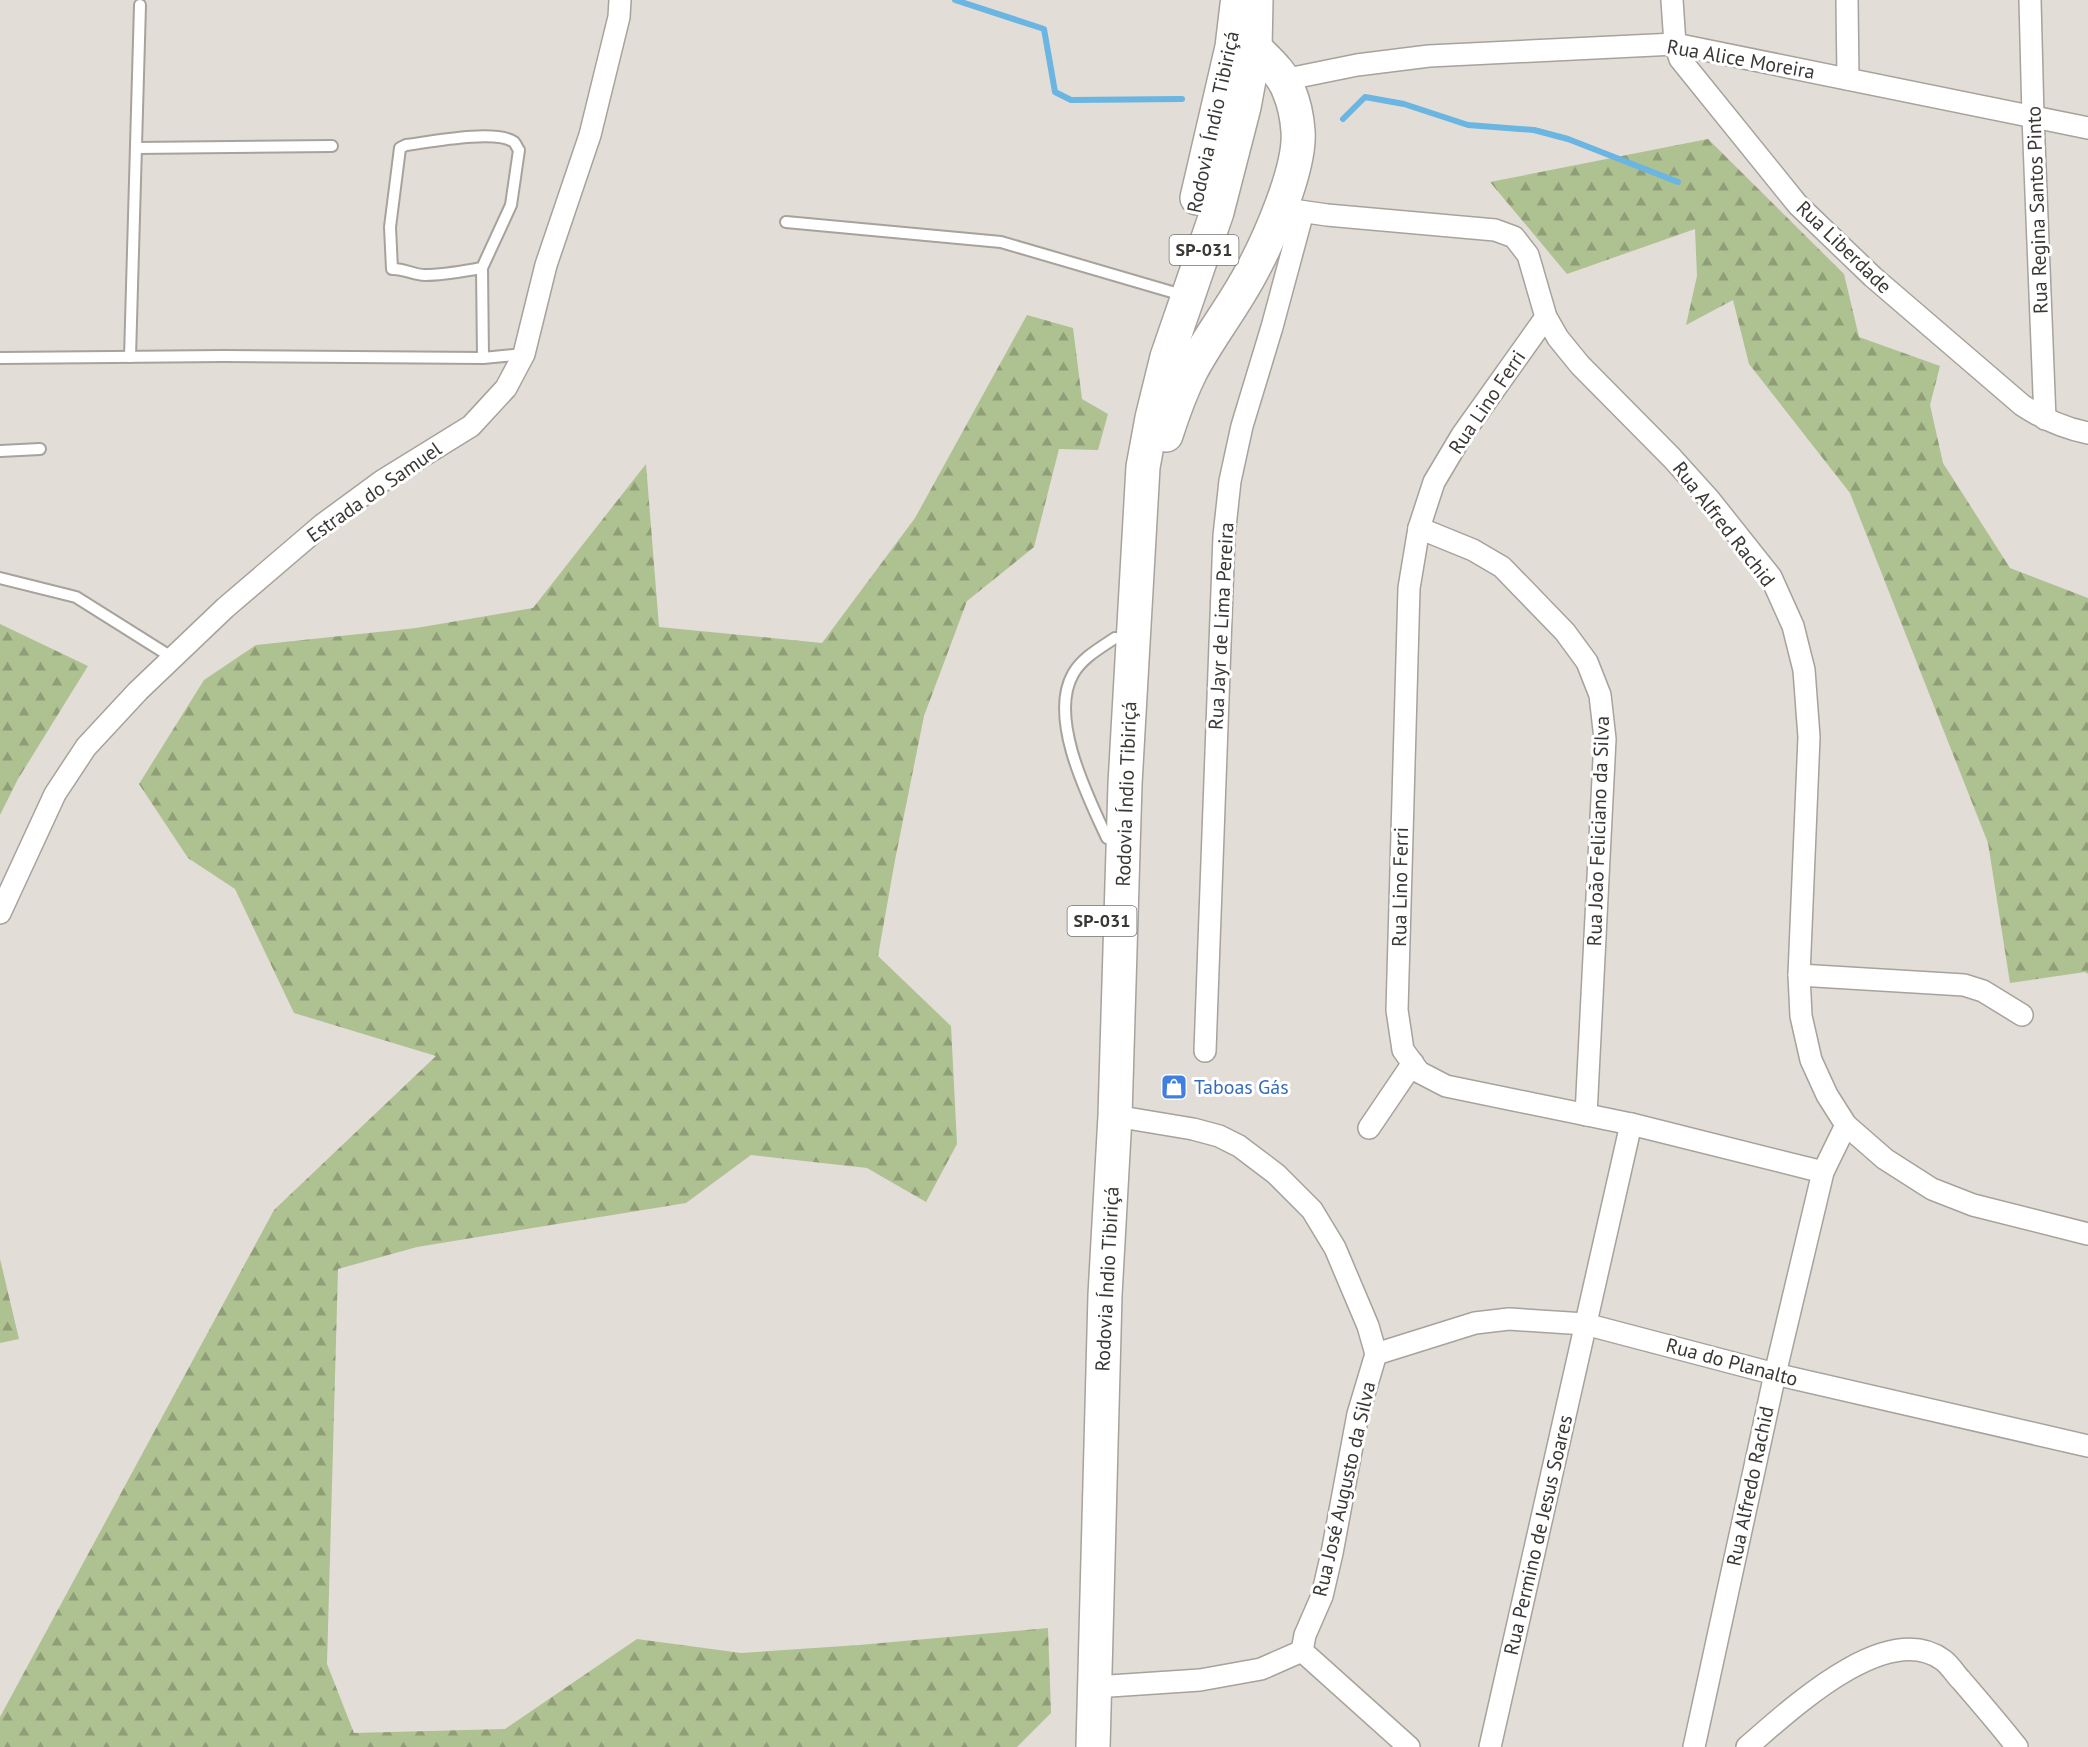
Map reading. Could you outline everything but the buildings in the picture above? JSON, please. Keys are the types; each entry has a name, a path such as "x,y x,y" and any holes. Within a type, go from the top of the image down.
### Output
{"highway":[{"name":"Rodovia Índio Tibiriçá","path":"1076,1747 1080,1597 1079,1443 1115,638 1124,502 1137,413 1172,292 1220,107 1232,47 1237,0"},
{"name":"Rodovia Índio Tibiriçá","path":"1093,1747 1105,1295 1116,1116 1125,784 1143,467 1167,357 1217,212 1244,107 1255,48 1256,0"},
{"path":"1142,498 1191,371 1291,210 1293,167 1298,133 1295,108 1289,88 1277,70 1255,48"}],"street":[{"name":"Estrada do Samuel","path":"0,914 55,794 86,747 138,692 225,609 322,525 382,481 471,426 506,388 524,354 546,265 590,135 619,17 620,0"},
{"name":"Rua Liberdade","path":"1672,0 1675,44 1680,59 1798,205 1873,277 2022,405 2070,430 2088,433"},
{"path":"1847,0 1848,79"},
{"name":"Rua Regina Santos Pinto","path":"2030,0 2045,419"},
{"name":"Rua Alice Moreira","path":"1283,81 1357,65 1429,56 1675,44 2088,128"},
{"name":"Rua Alfred Rachid","path":"1291,210 1495,230 1514,237 1528,255 1546,317 1558,338 1709,499 1771,577 1793,626 1804,670 1809,737 1799,975 1802,1016 1811,1060 1827,1095 1846,1125 1885,1159 1932,1189 1973,1206 2088,1234"},
{"name":"Rua Jayr de Lima Pereira","path":"1205,1050 1224,536 1230,481 1242,426 1272,327 1291,210"},
{"name":"Rua Lino Ferri","path":"1546,317 1462,435 1434,482 1419,528 1409,588 1408,609 1396,1010 1403,1050 1419,1072 1446,1086 1631,1124 1822,1172"},
{"name":"Rua João Feliciano da Silva","path":"1419,528 1473,550 1502,567 1565,632 1587,662 1600,695 1605,739 1586,1114"},
{"path":"1799,975 1965,985 1983,991 2022,1015"},
{"path":"1369,1128 1413,1064"},
{"name":"Rua José Augusto da Silva","path":"1116,1116 1193,1129 1219,1136 1239,1146 1276,1174 1312,1210 1335,1248 1368,1326 1376,1353 1358,1414 1322,1596 1305,1635 1302,1650"},
{"path":"1585,1324 1631,1124"},
{"name":"Rua Alfredo Rachid","path":"1694,1747 1774,1374 1822,1172 1846,1125"},
{"name":"Rua do Planalto","path":"1376,1353 1475,1323 1509,1319 1585,1324 1774,1374 2088,1446"},
{"name":"Rua Permino de Jesus Soares","path":"1490,1747 1585,1324"},
{"path":"1747,1747 1793,1708 1850,1667 1888,1651 1917,1649 1942,1659 2017,1747"},
{"path":"1095,1687 1200,1680 1261,1669 1302,1650 1410,1747"}],"lane":[{"path":"130,357 140,6"},
{"path":"482,268 425,275 412,274 399,268 393,269 390,227 399,148 406,145 490,136 515,143 519,150 512,205 482,268 483,358"},
{"path":"136,148 332,146"},
{"path":"786,222 1001,242 1172,292"},
{"path":"0,358 224,356 483,358 524,354"},
{"path":"0,451 40,449"},
{"path":"0,578 76,597 173,658"},
{"path":"1107,838 1075,764 1067,732 1065,699 1072,675 1085,659 1115,638"}],"green space":[{"path":"1708,139 1844,274 1859,337 1940,366 1930,405 1943,463 2010,568 2088,598 2088,974 2085,972 2010,983 1988,843 1850,493 1749,364 1733,300 1686,325 1697,276 1695,229 1567,274 1490,182"},
{"path":"1027,315 1073,328 1082,399 1108,414 1098,450 1059,449 1034,547 967,601 924,716 878,956 951,1026 957,1144 926,1202 867,1168 751,1155 686,1203 417,1247 338,1269 327,1664 354,1733 505,1729 637,1639 741,1653 1048,1628 1051,1713 1017,1747 0,1747 0,1717 274,1210 436,1056 294,1013 235,889 188,858 139,784 204,680 256,645 416,628 533,608 646,464 659,627 822,643 915,518"},
{"path":"0,624 88,666 18,779 0,815"},
{"path":"0,1259 19,1339 0,1343"}],"waterway":[{"path":"955,0 1044,29 1055,92 1071,100 1182,99"},
{"path":"1343,119 1365,97 1404,104 1468,125 1534,130 1568,139 1678,182"}],"place":[{"name":"Taboas Gás","path":"1174,1087"}]}
